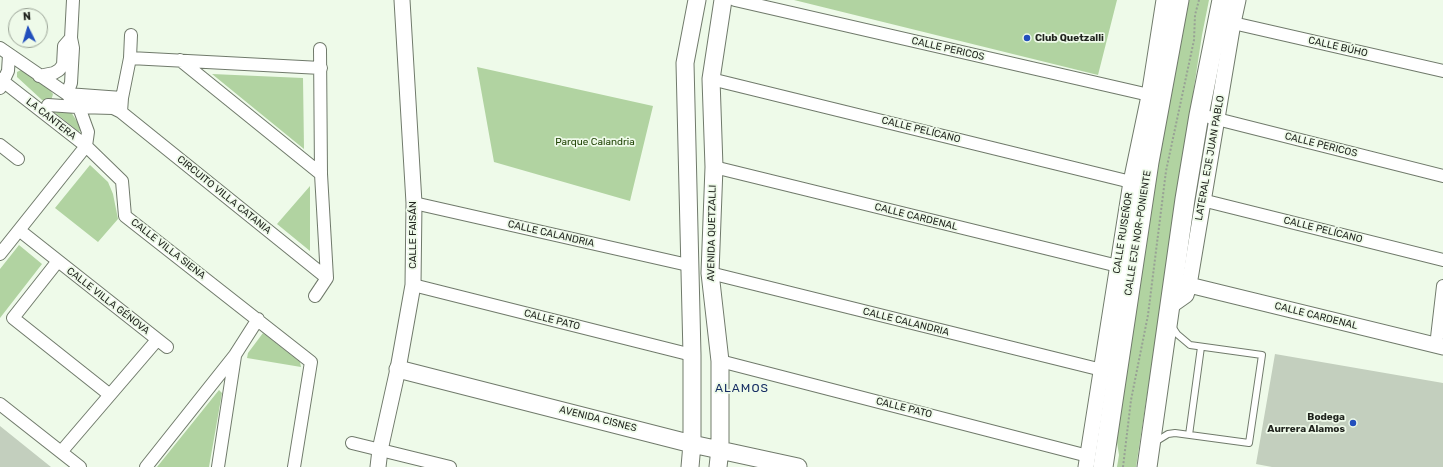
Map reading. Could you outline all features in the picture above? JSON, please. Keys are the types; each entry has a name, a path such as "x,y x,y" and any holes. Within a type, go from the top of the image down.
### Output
{"main road":[{"path":"690,467 692,444 692,355 688,266 685,63 697,0"},
{"name":"AVENIDA QUETZALLI","path":"718,467 720,449 720,361 710,273 714,167 711,79 722,0"},
{"name":"CALLE EJE NOR-PONIENTE","path":"1103,467 1149,162 1155,97 1179,0"},
{"path":"1147,467 1168,313 1208,117 1222,0"},
{"name":"AVENIDA CISNES","path":"398,368 692,444 798,467"}],"street":[{"path":"43,106 57,101 67,94 71,83 73,0"},
{"name":"CALLE FAISÁN","path":"378,467 380,450 398,368 413,285 414,203 402,0"},
{"name":"CALLE PERICOS","path":"735,0 1155,97"},
{"name":"CALLE RUISEÑOR","path":"1087,461 1131,182 1155,97 1164,0"},
{"name":"LATERAL EJE JUAN PABLO","path":"1168,313 1177,302 1186,295 1202,200 1208,117 1238,0"},
{"name":"CALLE BÚHO","path":"1233,23 1443,71"},
{"path":"121,112 122,98 130,58 131,35"},
{"path":"39,76 54,73 59,70 63,65 64,46 71,38"},
{"path":"315,296 327,278 321,174 320,50"},
{"path":"1,83 8,71 5,52"},
{"name":"LA CANTERA","path":"5,52 67,94 80,110 88,132 86,146"},
{"path":"130,58 321,68"},
{"path":"180,60 321,174"},
{"name":"CALLE PELÍCANO","path":"711,79 1131,182"},
{"name":"LA CANTERA","path":"1,83 43,106 86,146"},
{"path":"67,94 122,98"},
{"name":"CIRCUITO VILLA CATANIA","path":"43,106 113,108 121,112 327,278"},
{"name":"CALLE PERICOS","path":"1208,117 1443,176"},
{"path":"0,145 18,158"},
{"path":"0,254 86,146"},
{"name":"CALLE VILLA SIENA","path":"86,146 122,181 125,216 312,362 294,467"},
{"name":"CALLE CARDENAL","path":"714,167 1118,266"},
{"name":"CALLE PELÍCANO","path":"1202,200 1443,260"},
{"name":"CALLE CALANDRIA","path":"414,203 688,266"},
{"name":"CALLE VILLA GÉNOVA","path":"19,230 157,340 61,452"},
{"name":"CALLE VILLA GÉNOVA","path":"58,261 13,318 110,395"},
{"name":"CALLE CALANDRIA","path":"710,273 1102,370"},
{"name":"CALLE PATO","path":"413,285 692,355"},
{"name":"CALLE CARDENAL","path":"1188,285 1439,346"},
{"path":"1439,346 1443,286"},
{"path":"146,467 235,355 258,320"},
{"path":"157,340 167,347"},
{"path":"218,467 235,355"},
{"name":"CALLE PATO","path":"720,361 1087,461"},
{"path":"0,404 80,467"},
{"path":"352,443 450,467"}],"lane":[{"path":"1150,445 1168,434 1175,433 1249,443 1262,355 1190,345 1177,334 1168,313"},
{"path":"1189,435 1201,347"}],"path":[{"path":"1123,467 1131,400 1148,315 1166,171 1194,40 1195,15 1199,0"}],"green space":[{"name":"Club Quetzalli","path":"794,0 1117,0 1098,75"},
{"path":"1187,0 1209,0 1202,35 1136,467 1117,467 1119,455 1116,436 1160,156"},
{"name":"Parque Calandria","path":"477,67 653,106 630,201 494,162"},
{"path":"21,70 28,73 49,89 53,94 51,101 42,100 17,77 17,72"},
{"path":"212,74 303,78 304,149"},
{"path":"69,109 78,123 80,130 79,132 53,111"},
{"path":"90,165 108,182 113,194 118,219 98,242 55,208"},
{"path":"310,186 310,251 277,224"},
{"path":"19,245 42,264 0,318 0,269"},
{"path":"263,333 300,362 301,367 247,358 248,353"},
{"path":"219,390 222,393 209,467 157,467"}],"building":[{"name":"Bodega Aurrera Alamos","path":"1275,354 1443,383 1443,467 1272,467 1256,464"},
{"path":"0,426 51,467 0,467"}],"place":[{"name":"Club Quetzalli","path":"1027,38"},
{"name":"Bodega Aurrera Alamos","path":"1353,423"}],"district":[{"name":"ALAMOS","path":"742,389"}]}
